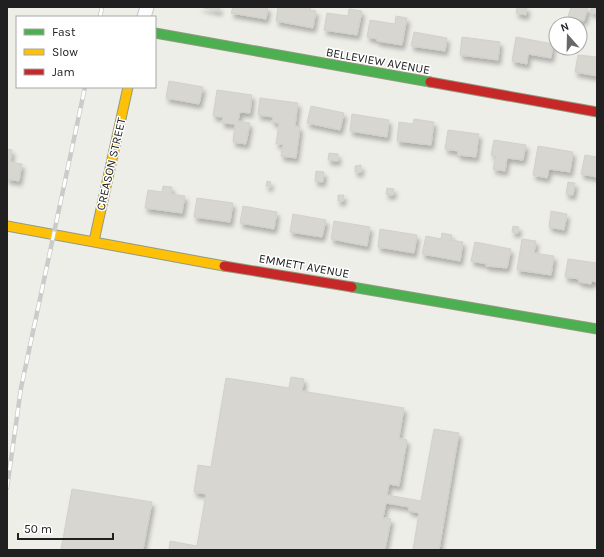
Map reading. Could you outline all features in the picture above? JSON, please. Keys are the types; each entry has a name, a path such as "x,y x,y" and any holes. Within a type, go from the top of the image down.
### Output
{"street":[{"name":"BELLEVIEW AVENUE","path":"156,32 597,112"},
{"name":"CREASON STREET","path":"94,241 128,88"},
{"name":"EMMETT AVENUE","path":"7,226 94,241 121,248 597,329"}],"building":[{"path":"200,7 220,7 219,11"},
{"path":"233,7 268,7 266,19 231,13"},
{"path":"278,7 311,7 310,10 316,11 313,28 276,21"},
{"path":"517,7 527,7 526,15 516,13"},
{"path":"571,7 588,7 585,16 568,16"},
{"path":"592,7 597,7 597,14 590,12"},
{"path":"349,9 362,11 357,35 324,30 327,13 348,16"},
{"path":"396,16 407,18 402,45 377,41 377,39 367,37 370,20 395,24"},
{"path":"414,32 447,38 445,51 411,46"},
{"path":"462,37 500,42 498,60 460,55"},
{"path":"516,37 548,43 548,56 551,56 551,58 528,54 527,64 512,61"},
{"path":"578,56 597,57 597,76 575,72"},
{"path":"169,81 203,87 199,104 166,98"},
{"path":"217,90 252,95 250,113 240,112 238,121 250,123 246,144 233,142 235,124 222,123 223,117 213,116"},
{"path":"260,98 298,103 295,126 300,127 296,158 281,156 283,144 276,144 279,123 272,122 273,117 258,115"},
{"path":"311,106 344,113 340,130 307,123"},
{"path":"352,114 389,120 387,137 350,131"},
{"path":"414,119 434,122 431,145 397,141 399,122 413,124"},
{"path":"448,130 479,134 476,157 458,155 458,151 445,149"},
{"path":"494,140 526,145 523,160 507,158 505,171 493,169 496,156 491,155"},
{"path":"538,146 573,152 570,172 549,169 547,178 533,175"},
{"path":"7,149 12,150 10,162 22,164 19,181 7,179"},
{"path":"329,153 338,154 338,161 328,160"},
{"path":"585,155 597,157 597,177 581,174"},
{"path":"361,165 361,172 355,172 355,166"},
{"path":"316,171 324,172 323,182 315,181"},
{"path":"267,181 271,182 270,187 266,186"},
{"path":"568,182 575,183 573,195 566,194"},
{"path":"163,186 172,187 171,194 185,196 182,213 145,208 148,190 162,192"},
{"path":"387,188 394,189 393,195 386,194"},
{"path":"338,195 344,195 343,201 338,201"},
{"path":"197,198 233,203 230,222 194,217"},
{"path":"243,206 277,212 274,229 240,223"},
{"path":"551,211 567,214 564,230 549,227"},
{"path":"293,214 326,220 322,237 290,232"},
{"path":"334,221 370,227 367,246 331,239"},
{"path":"513,226 519,227 518,233 512,232"},
{"path":"380,229 417,235 414,253 378,247"},
{"path":"442,233 452,235 451,240 463,242 460,261 422,254 426,236 441,239"},
{"path":"522,239 536,241 534,253 554,256 551,275 517,270"},
{"path":"475,242 511,249 507,268 486,266 487,264 471,261"},
{"path":"568,259 597,263 597,282 592,281 591,284 579,282 579,279 565,277"},
{"path":"291,377 304,379 302,391 404,408 399,438 407,440 399,486 389,484 387,495 421,501 434,429 459,433 439,550 413,550 419,513 409,511 409,507 386,503 383,518 391,519 385,550 169,550 170,541 197,546 206,494 194,492 198,465 211,467 226,378 289,388"},
{"path":"72,489 152,502 143,550 61,550"}],"railway":[{"path":"100,16 102,7"},
{"path":"7,488 21,388 85,88"}],"traffic: fast":[{"path":"156,33 430,82"},
{"path":"352,287 597,329"}],"traffic: slow":[{"path":"94,241 128,88"},
{"path":"7,226 224,266"}],"traffic: jam":[{"path":"430,82 597,112"},
{"path":"224,266 352,287"}]}
